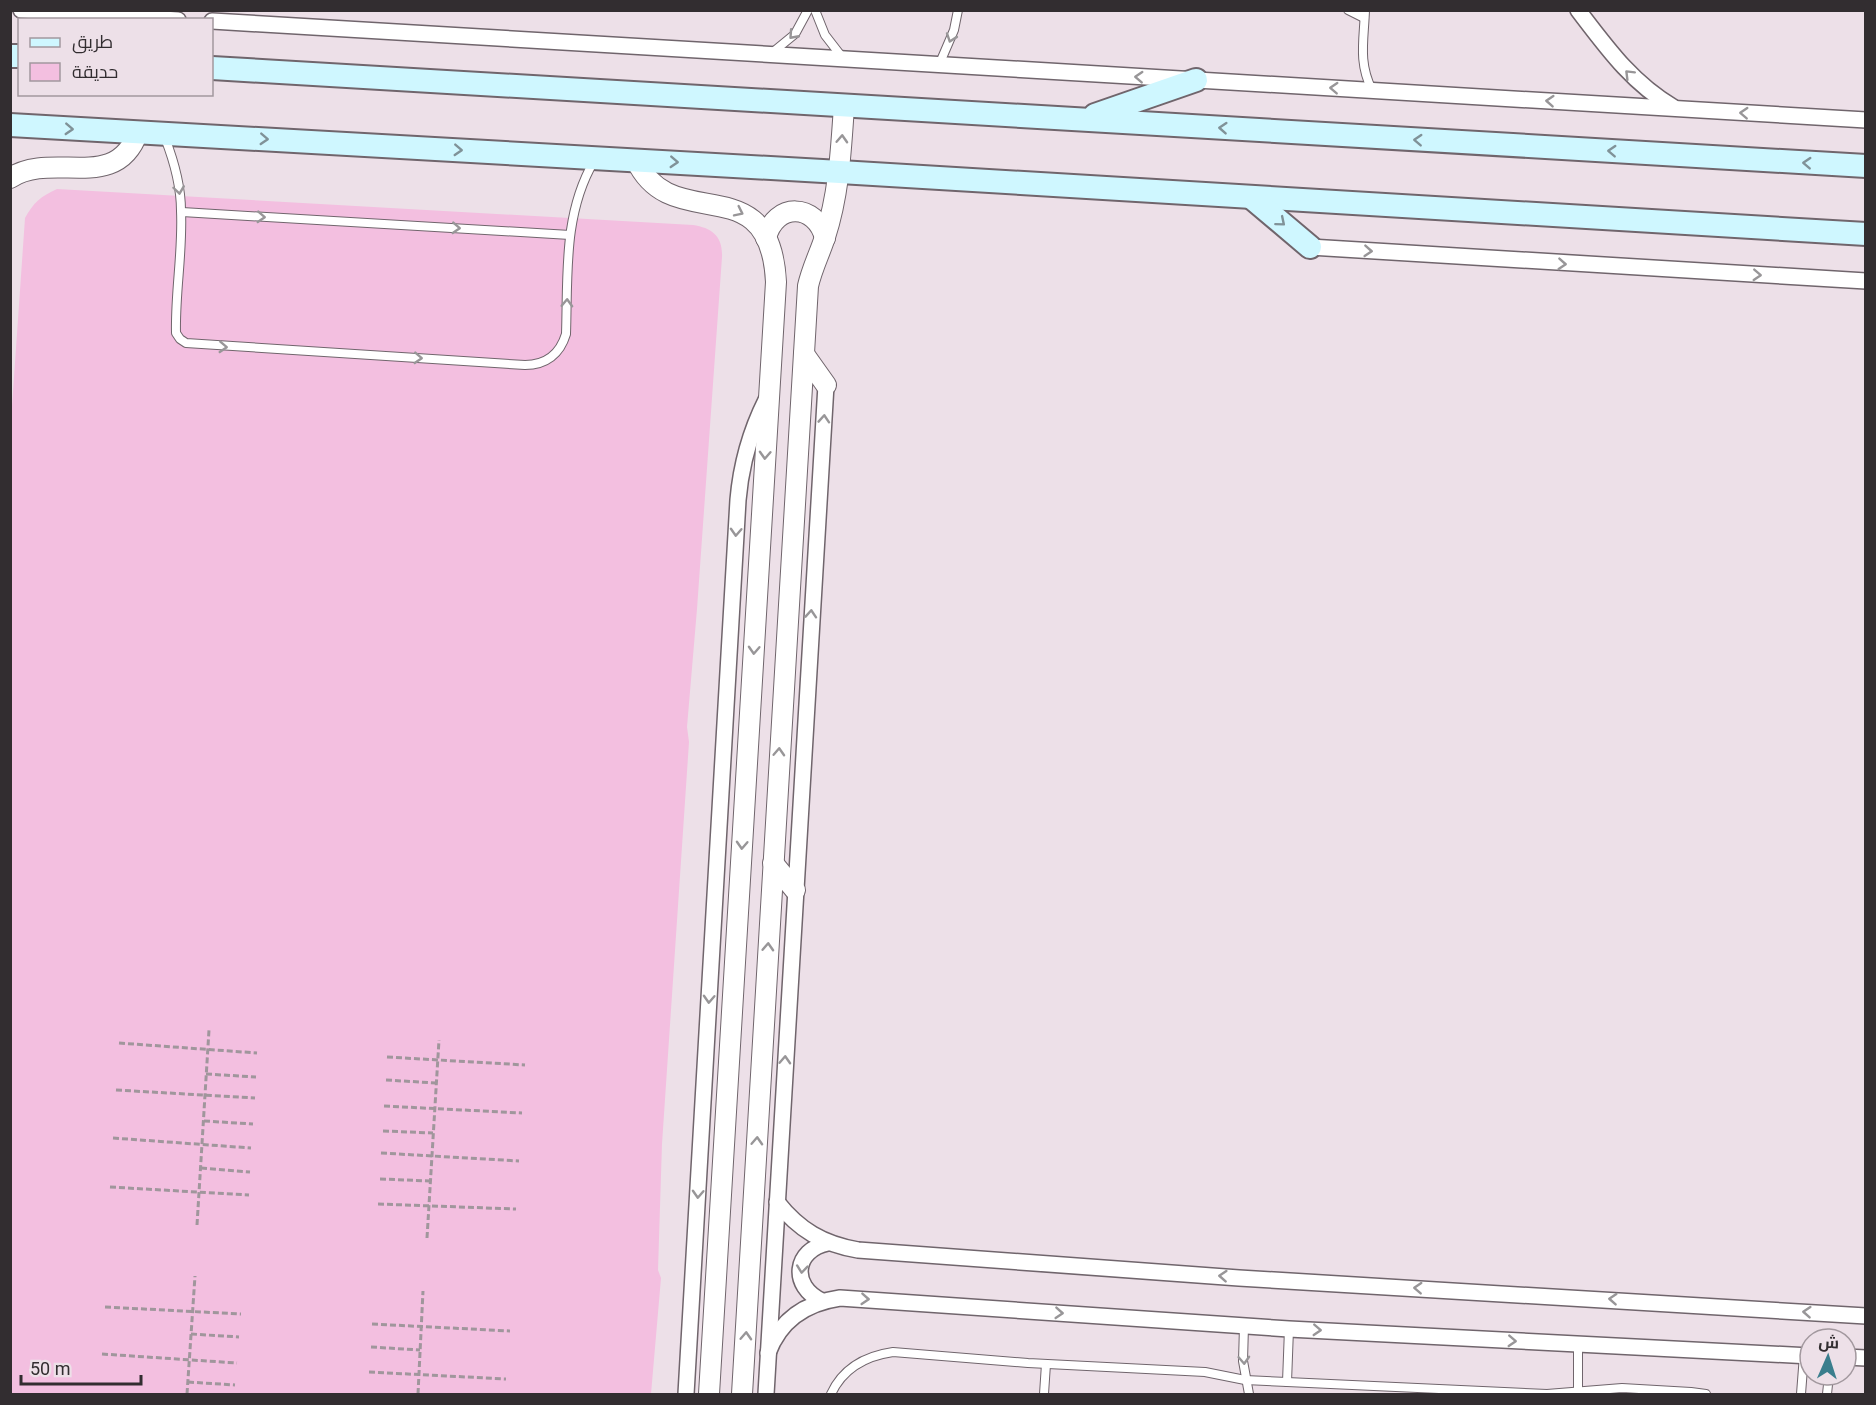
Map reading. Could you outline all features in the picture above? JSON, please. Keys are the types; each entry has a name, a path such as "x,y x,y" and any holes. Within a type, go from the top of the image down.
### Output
{"main road":[{"path":"213,68 1866,166"},
{"path":"1085,118 1196,80"},
{"path":"10,125 1866,234"},
{"path":"1252,198 1310,247"}],"street":[{"path":"21,10 147,18"},
{"path":"1578,10 1628,74 1675,109"},
{"path":"213,21 1866,120"},
{"path":"742,1395 808,285 825,238 840,172 843,106"},
{"path":"10,178 42,166 86,169 108,165 126,153 134,144 138,132"},
{"path":"636,160 643,175 669,195 685,201 735,209 750,218 766,238 775,261 776,282 709,1395"},
{"path":"766,238 777,218 784,214 798,212 806,213 819,222 825,238"},
{"path":"1310,247 1866,282"},
{"path":"766,1395 826,385 804,354"},
{"path":"686,1395 738,500 740,478 748,446 769,395"},
{"path":"773,863 795,890"},
{"path":"777,1202 799,1227 828,1243 858,1250 1227,1277 1866,1316"},
{"path":"822,1301 805,1289 800,1269 809,1251 818,1245 828,1243"},
{"path":"768,1353 781,1329 806,1307 822,1301 858,1298 1289,1329 1798,1355"}],"lane":[{"path":"770,54 795,34 808,10"},
{"path":"815,10 825,35 843,58"},
{"path":"939,65 954,30 958,10"},
{"path":"1348,10 1365,14 1362,62 1365,76 1372,90"},
{"path":"164,134 176,170 182,212 176,333 186,344 525,365 543,362 558,351 563,344 566,334 570,235 578,195 596,158"},
{"path":"182,212 570,235"},
{"path":"1244,1326 1245,1380 1249,1395"},
{"path":"1287,1382 1289,1329"},
{"path":"1578,1344 1578,1393"},
{"path":"831,1395 836,1384 847,1371 860,1361 893,1352 1046,1364 1205,1372 1245,1380 1537,1394 1578,1393 1622,1388 1706,1395"},
{"path":"1044,1395 1046,1364"}],"path":[{"path":"197,1225 209,1030"},
{"path":"427,1238 439,1040"},
{"path":"119,1043 257,1053"},
{"path":"387,1057 525,1065"},
{"path":"206,1074 256,1077"},
{"path":"386,1080 436,1083"},
{"path":"116,1090 255,1098"},
{"path":"384,1106 522,1113"},
{"path":"204,1121 253,1124"},
{"path":"383,1131 433,1133"},
{"path":"113,1138 252,1148"},
{"path":"381,1153 519,1161"},
{"path":"201,1168 250,1172"},
{"path":"380,1179 430,1181"},
{"path":"110,1187 249,1196"},
{"path":"378,1204 516,1209"},
{"path":"187,1395 195,1276"},
{"path":"418,1395 423,1291"},
{"path":"105,1307 241,1314"},
{"path":"372,1324 510,1331"},
{"path":"191,1334 239,1337"},
{"path":"371,1347 420,1350"},
{"path":"102,1354 237,1363"},
{"path":"369,1372 506,1379"},
{"path":"188,1382 235,1385"}],"green space":[{"path":"57,189 693,225 711,231 721,244 722,257 687,727 689,742 662,1144 658,1270 661,1278 651,1394 11,1394 10,435 25,218 38,201"}]}
